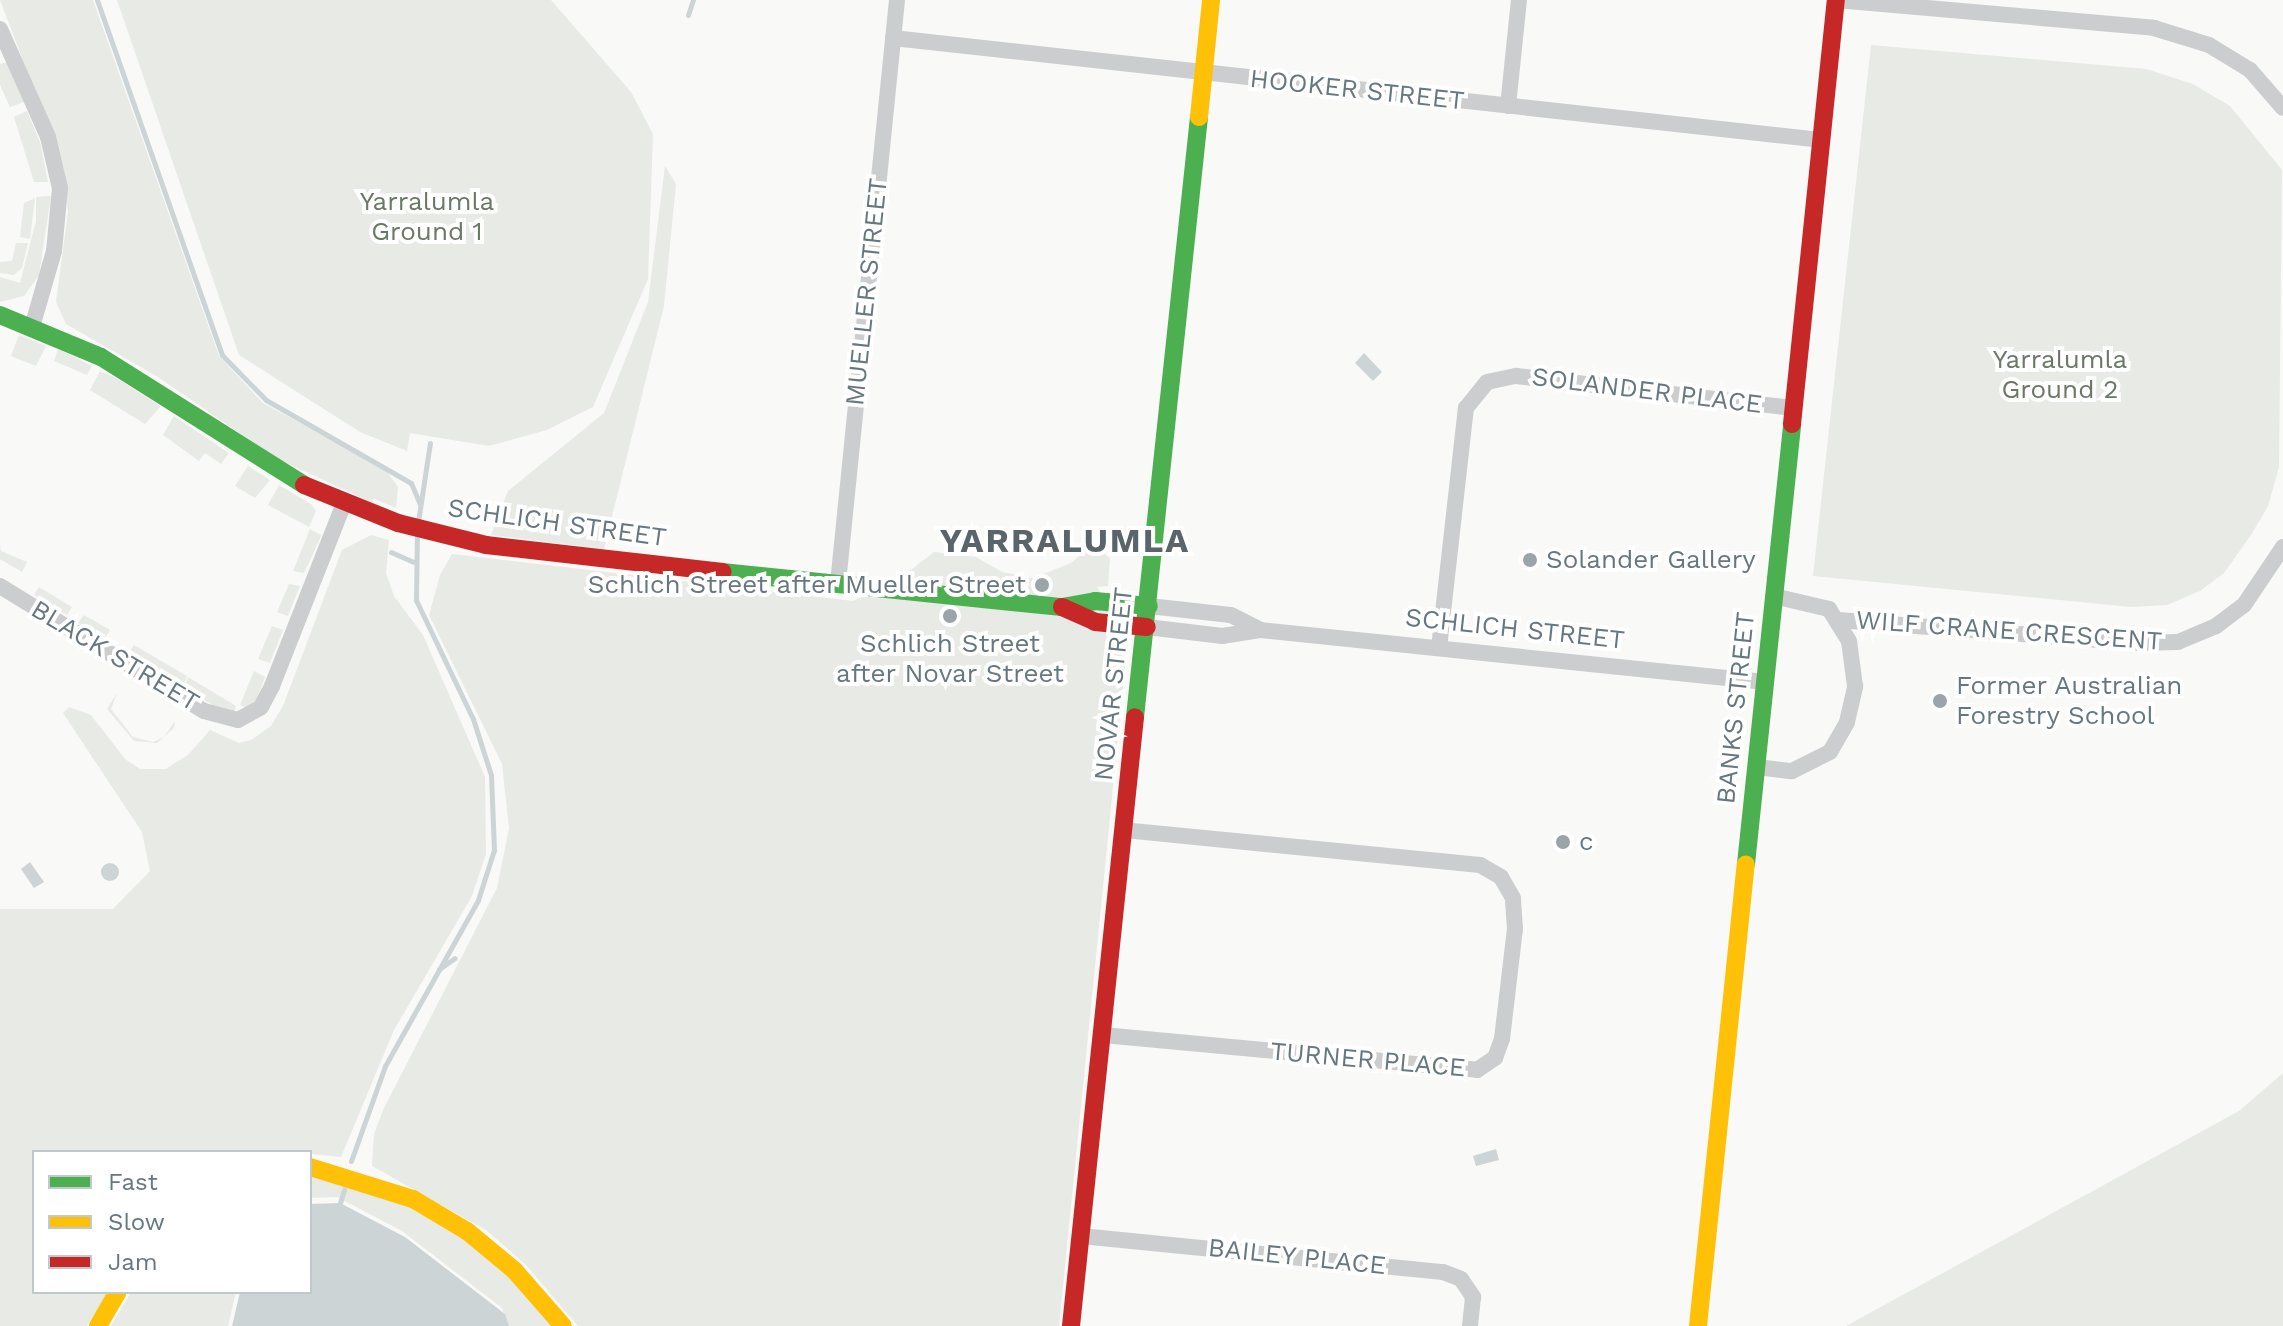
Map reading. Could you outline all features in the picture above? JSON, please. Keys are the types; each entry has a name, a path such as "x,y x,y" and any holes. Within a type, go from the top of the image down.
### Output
{"street":[{"name":"MUELLER STREET","path":"838,583 897,0"},
{"name":"NOVAR STREET","path":"1071,1326 1211,0"},
{"path":"1508,106 1519,0"},
{"path":"1836,0 2154,28 2209,45 2250,70 2283,108"},
{"name":"BANKS STREET","path":"1698,1326 1836,0"},
{"path":"0,29 48,137 60,188 54,251 32,327"},
{"name":"HOOKER STREET","path":"893,38 1822,140"},
{"name":"SCHLICH STREET","path":"0,315 113,364 271,467 344,503 398,523 516,549 1062,607 1095,601 1231,615 1260,630"},
{"name":"SOLANDER PLACE","path":"1439,648 1466,408 1487,382 1516,376 1794,408"},
{"name":"BLACK STREET","path":"0,586 204,711 232,720 250,717 272,686 344,503"},
{"name":"WILF CRANE CRESCENT","path":"1838,620 2138,643 2178,642 2216,626 2244,605 2283,547"},
{"path":"1757,767 1806,768 1830,752 1840,737 1855,686 1849,641 1838,620 1813,602 1774,596"},
{"name":"SCHLICH STREET","path":"1062,607 1095,622 1222,636 1260,630 1765,682"},
{"name":"TURNER PLACE","path":"1103,1035 1477,1070 1495,1058 1502,1039 1515,929 1513,898 1505,885 1480,865 1125,830"},
{"path":"312,1167 346,1175 413,1199 467,1231 514,1270 563,1326"},
{"name":"BAILEY PLACE","path":"1081,1236 1443,1272 1461,1279 1473,1297 1470,1326"},
{"path":"98,1326 117,1294"}],"green space":[{"path":"0,0 93,0 219,356 263,403 385,469 398,487 396,508 374,499 371,502 276,458 158,377 66,324 56,302 68,212 63,166"},
{"name":"Yarralumla Ground 1","path":"117,0 551,0 631,92 653,134 648,279 593,407 547,430 489,446 410,433 407,451 360,432 239,355"},
{"name":"Yarralumla Ground 2","path":"1871,45 2146,69 2193,84 2230,106 2282,170 2279,467 2268,506 2251,535 2224,573 2200,591 2167,605 2131,607 1813,576"},
{"path":"7,62 24,102 10,107 0,85 0,64"},
{"path":"27,111 40,142 48,182 34,182 14,117"},
{"path":"665,166 676,184 664,306 604,549 491,535 508,491 604,413 648,302"},
{"path":"51,196 39,275 24,296 0,302 0,277 20,283 36,221 36,197"},
{"path":"35,198 30,239 20,237 24,203"},
{"path":"16,243 28,243 22,268 14,275 0,273 0,262 12,261"},
{"path":"19,335 46,346 36,366 11,356"},
{"path":"58,349 92,366 87,375 54,361"},
{"path":"100,371 161,406 145,424 90,390"},
{"path":"174,416 229,453 221,464 205,453 199,461 163,435"},
{"path":"248,466 270,480 255,498 235,486"},
{"path":"279,485 311,504 316,511 309,527 268,505"},
{"path":"310,529 321,535 319,541 304,573 293,571"},
{"path":"371,535 389,540 386,573 394,596 423,635 485,777 486,854 472,896 394,1030 341,1157 312,1154 312,1150 32,1150 32,1294 107,1294 87,1326 0,1326 0,909 113,909 150,871 142,832 63,713 69,707 91,715 125,759 140,769 166,769 189,754 210,730 239,743 251,740 271,726 283,706 342,550"},
{"path":"0,545 1,551 27,562 22,572 0,559"},
{"path":"1091,545 1110,558 1108,586 1097,587 1111,608 1106,636 1122,652 1125,667 1059,1326 578,1326 526,1265 486,1230 372,1166 374,1134 383,1110 497,888 509,828 502,764 429,615 440,575 452,554 853,601 898,580 934,552 976,557 1002,572 1033,578 1071,563"},
{"path":"289,584 300,586 288,616 277,612"},
{"path":"39,587 72,607 67,615 34,595"},
{"path":"84,615 110,630 104,639 78,623"},
{"path":"272,626 283,630 270,663 258,659"},
{"path":"134,645 187,676 183,687 128,654"},
{"path":"254,671 265,677 257,699 246,708 240,705"},
{"path":"188,677 236,706 234,712 218,709 185,687"},
{"path":"117,693 111,709 133,737 153,742 164,737 157,743 134,741 107,709"},
{"path":"2283,1073 2283,1326 1846,1326 2239,1111"},
{"path":"312,1176 407,1206 462,1238 508,1276 552,1326 508,1326 502,1308 402,1231 337,1197 312,1198"},
{"path":"130,1294 236,1294 228,1326 111,1326"}],"shaded area":[{"path":"1364,353 1382,372 1373,381 1355,363"},
{"path":"30,862 44,882 34,888 21,869"},
{"path":"106,863 114,863 119,872 117,879 106,881 101,876 101,868"},
{"path":"1496,1149 1499,1160 1476,1166 1473,1156"},
{"path":"340,1203 405,1237 505,1314 509,1326 232,1326 240,1294 312,1294 312,1204"}],"waterway":[{"path":"97,0 222,355 266,400 411,483 420,504"},
{"path":"688,15 693,0"},
{"path":"418,522 430,443"},
{"path":"351,1161 385,1066 478,900 494,850 491,775 473,719 416,600 417,532"},
{"path":"391,552 413,562"},
{"path":"439,969 455,958"},
{"path":"340,1203 344,1190"}],"traffic: fast":[{"path":"1135,717 1199,117"},
{"path":"0,315 101,357 304,485"},
{"path":"1746,864 1792,424"},
{"path":"722,572 1062,607 1095,601 1149,606"}],"traffic: slow":[{"path":"1199,117 1211,0"},
{"path":"1698,1326 1746,864"},
{"path":"312,1168 413,1199 467,1231 514,1270 563,1326"},
{"path":"98,1326 117,1294"}],"traffic: jam":[{"path":"1792,424 1836,0"},
{"path":"304,485 398,523 486,545 722,572"},
{"path":"1062,607 1095,622 1147,627"},
{"path":"1071,1326 1135,717"}],"place":[{"name":"Solander Gallery","path":"1530,560"},
{"name":"Schlich Street after Mueller Street","path":"1042,585"},
{"name":"Schlich Street after Novar Street","path":"950,616"},
{"name":"Former Australian Forestry School","path":"1940,701"},
{"name":"c","path":"1563,842"}],"district":[{"name":"YARRALUMLA","path":"1065,541"}]}
